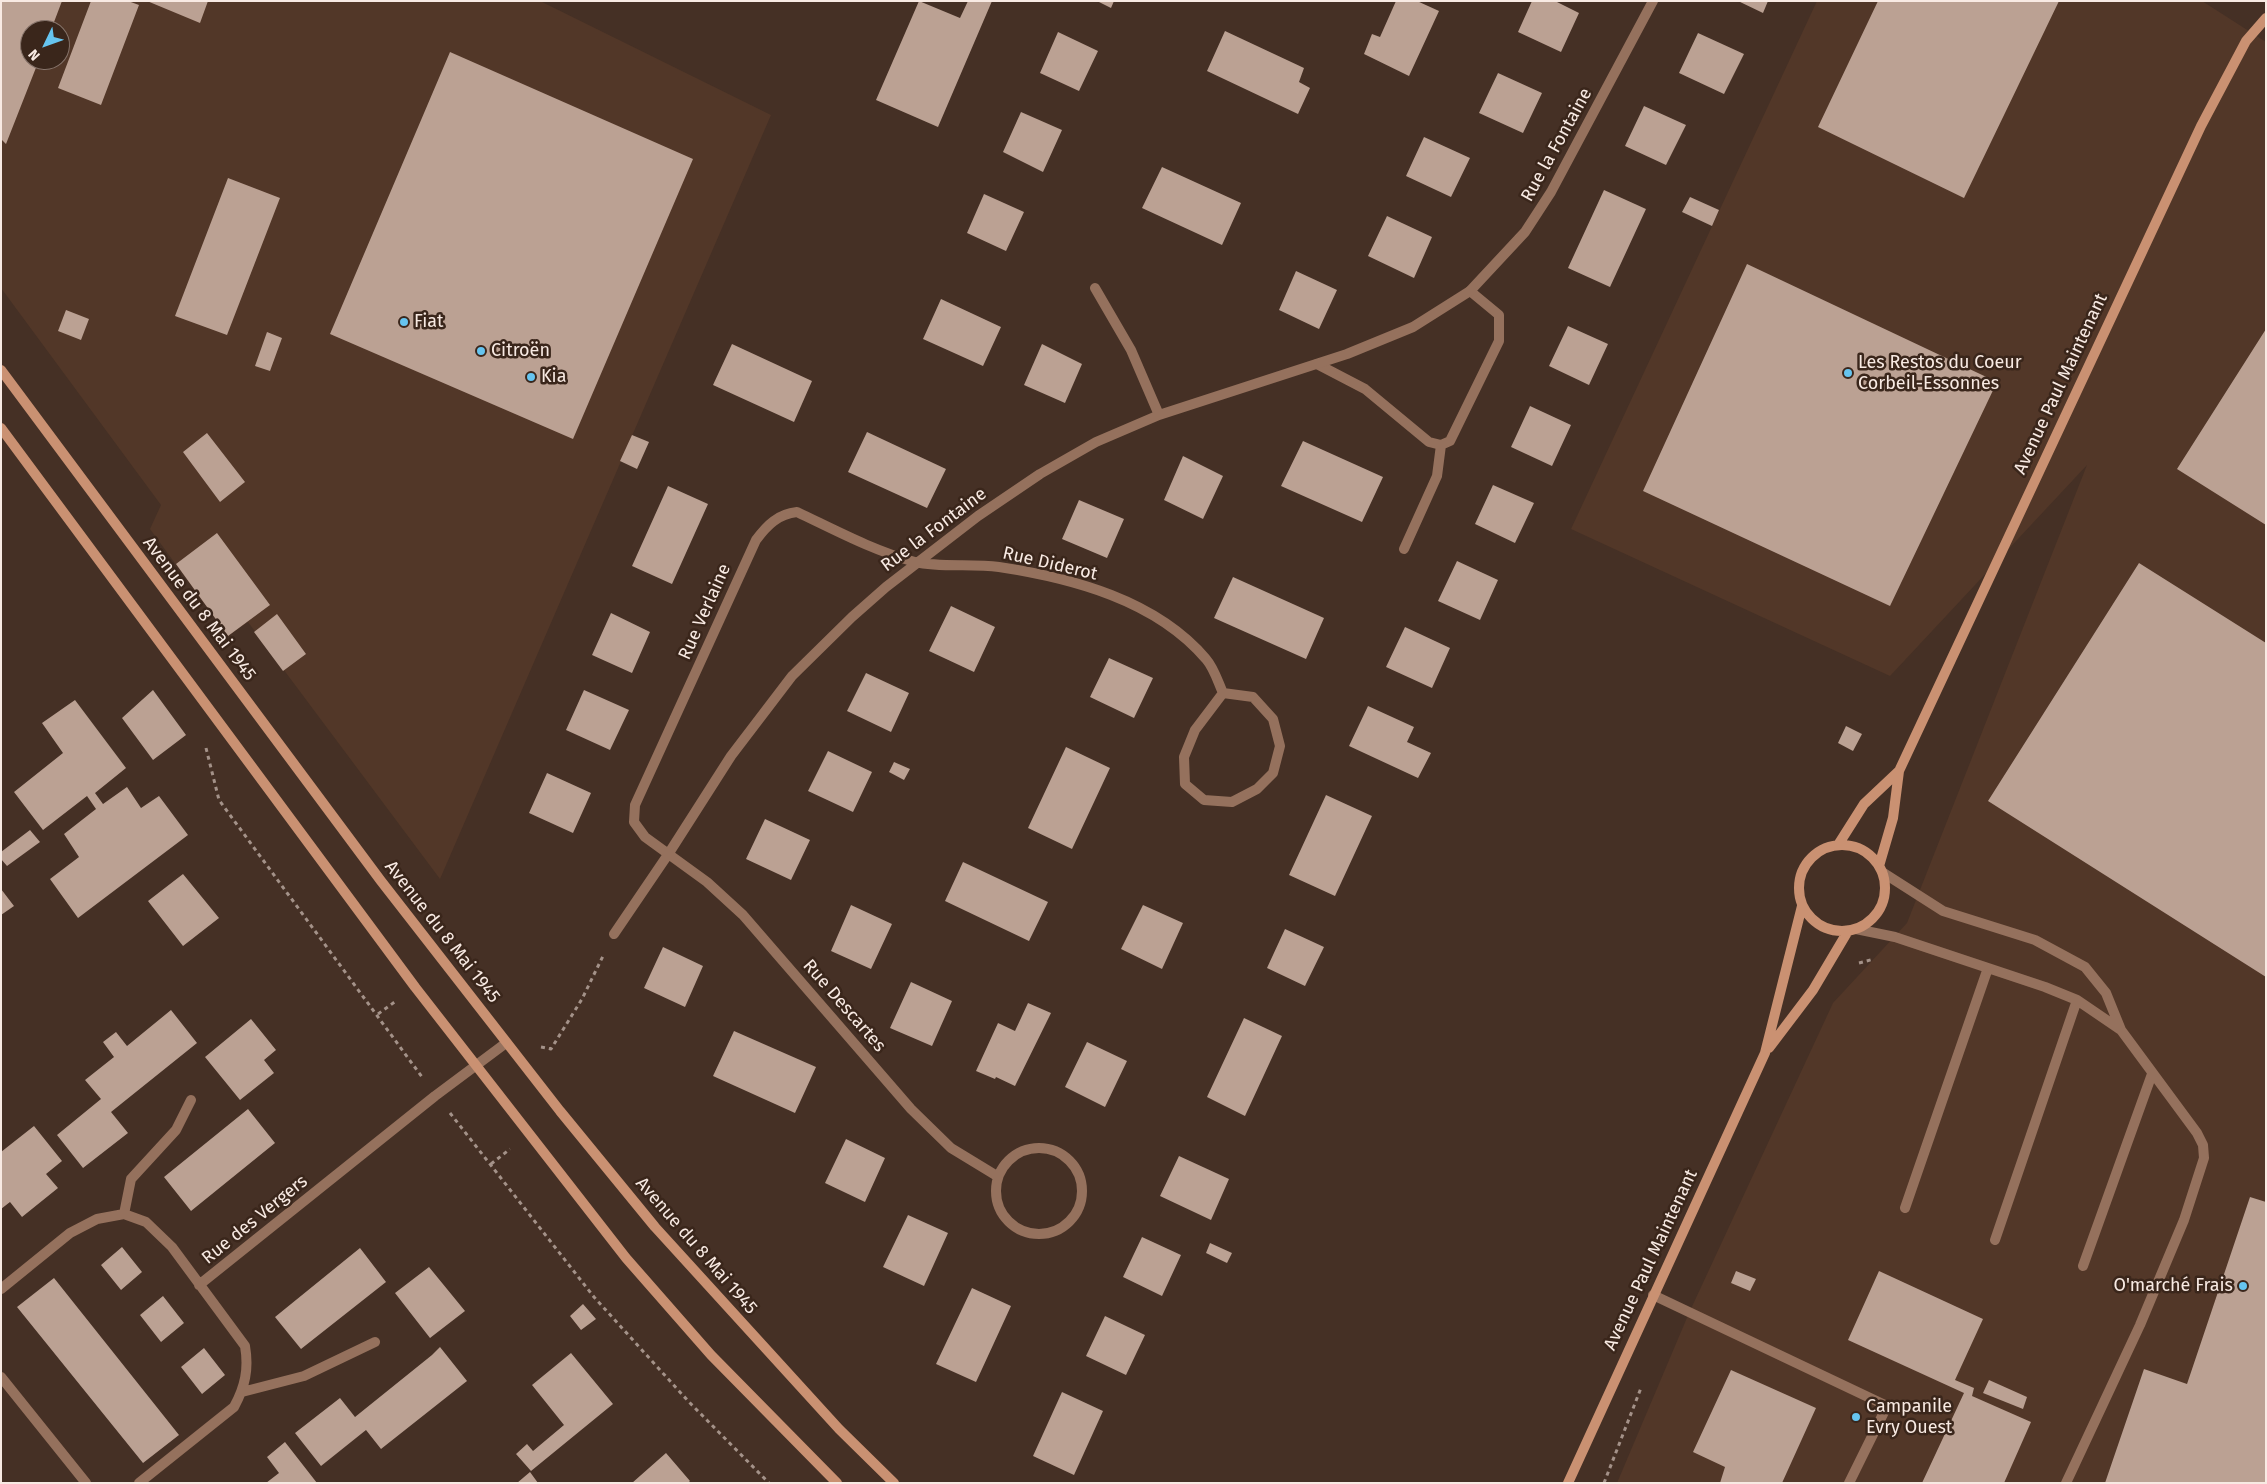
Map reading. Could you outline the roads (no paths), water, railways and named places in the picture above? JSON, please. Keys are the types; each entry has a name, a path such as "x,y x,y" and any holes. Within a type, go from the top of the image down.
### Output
{"main road":[{"name":"Avenue Paul Maintenant","path":"1880,869 1893,818 1899,771 2201,126 2246,41 2266,18"},
{"name":"Avenue du 8 Mai 1945","path":"1,370 381,881 506,1043 655,1227 832,1422 894,1483"},
{"path":"1,428 415,987 626,1258 711,1355 837,1483"},
{"name":"Avenue Paul Maintenant","path":"1838,844 1864,804 1899,771"},
{"path":"1838,844 1862,849 1872,856 1880,869 1885,886 1884,899 1878,912 1869,922 1852,930 1834,931 1821,926 1810,918 1802,906 1798,893 1799,879 1804,866 1819,851 1838,844"},
{"name":"Avenue Paul Maintenant","path":"1568,1483 1652,1295 1765,1053 1802,906"},
{"name":"Avenue Paul Maintenant","path":"1765,1053 1813,990 1852,930"}],"street":[{"name":"Rue la Fontaine","path":"614,934 670,853 730,756 792,676 852,616 978,516 1040,474 1096,442 1159,415 1348,354 1413,328 1470,291 1525,232 1551,192 1653,1"},
{"path":"1095,288 1131,350 1159,415"},
{"path":"1317,364 1365,389 1428,442 1441,445 1450,441 1499,341 1499,315 1470,291"},
{"path":"1404,549 1437,476 1441,445"},
{"name":"Rue Verlaine","path":"670,853 645,837 634,822 636,805 756,540 766,525 785,513 797,512 883,552 918,562"},
{"name":"Rue Diderot","path":"918,562 998,567 1045,576 1082,584 1139,608 1175,628 1207,660 1223,693"},
{"path":"1223,693 1253,697 1273,718 1280,746 1273,772 1257,789 1232,802 1204,800 1185,784 1184,757 1195,730 1223,693"},
{"name":"Rue Descartes","path":"670,853 707,882 743,915 917,1115 951,1148 997,1176"},
{"path":"1880,869 1943,911 2035,940 2086,967 2106,993 2121,1030 2197,1133 2203,1145 2204,1158 2184,1220 2140,1325 2066,1483"},
{"path":"1852,930 1895,938 1988,968 2077,1000 2121,1030"},
{"path":"1906,1208 1988,968"},
{"path":"1995,1240 2077,1000"},
{"name":"Rue des Vergers","path":"124,1214 146,1222 172,1247 200,1285 435,1096 506,1043"},
{"path":"2083,1266 2152,1074"},
{"path":"1,1290 70,1233 97,1219 124,1214 131,1179 176,1130 190,1100"},
{"path":"1036,1147 1060,1152 1078,1170 1083,1194 1074,1217 1054,1233 1030,1234 1008,1222 996,1201 997,1176 1012,1156 1036,1147"},
{"path":"139,1483 223,1418 234,1407 242,1392 248,1362 245,1346 200,1285"},
{"path":"1652,1295 1888,1406 1849,1483"},
{"path":"242,1392 304,1376 374,1342"},
{"path":"1,1377 86,1483"}],"place":[{"name":"Fiat","path":"404,322"},
{"name":"Citroën","path":"481,351"},
{"name":"Les Restos du Coeur Corbeil-Essonnes","path":"1848,373"},
{"name":"Kia","path":"531,377"},
{"name":"O'marché Frais","path":"2243,1286"},
{"name":"Campanile Evry Ouest","path":"1856,1417"}]}
